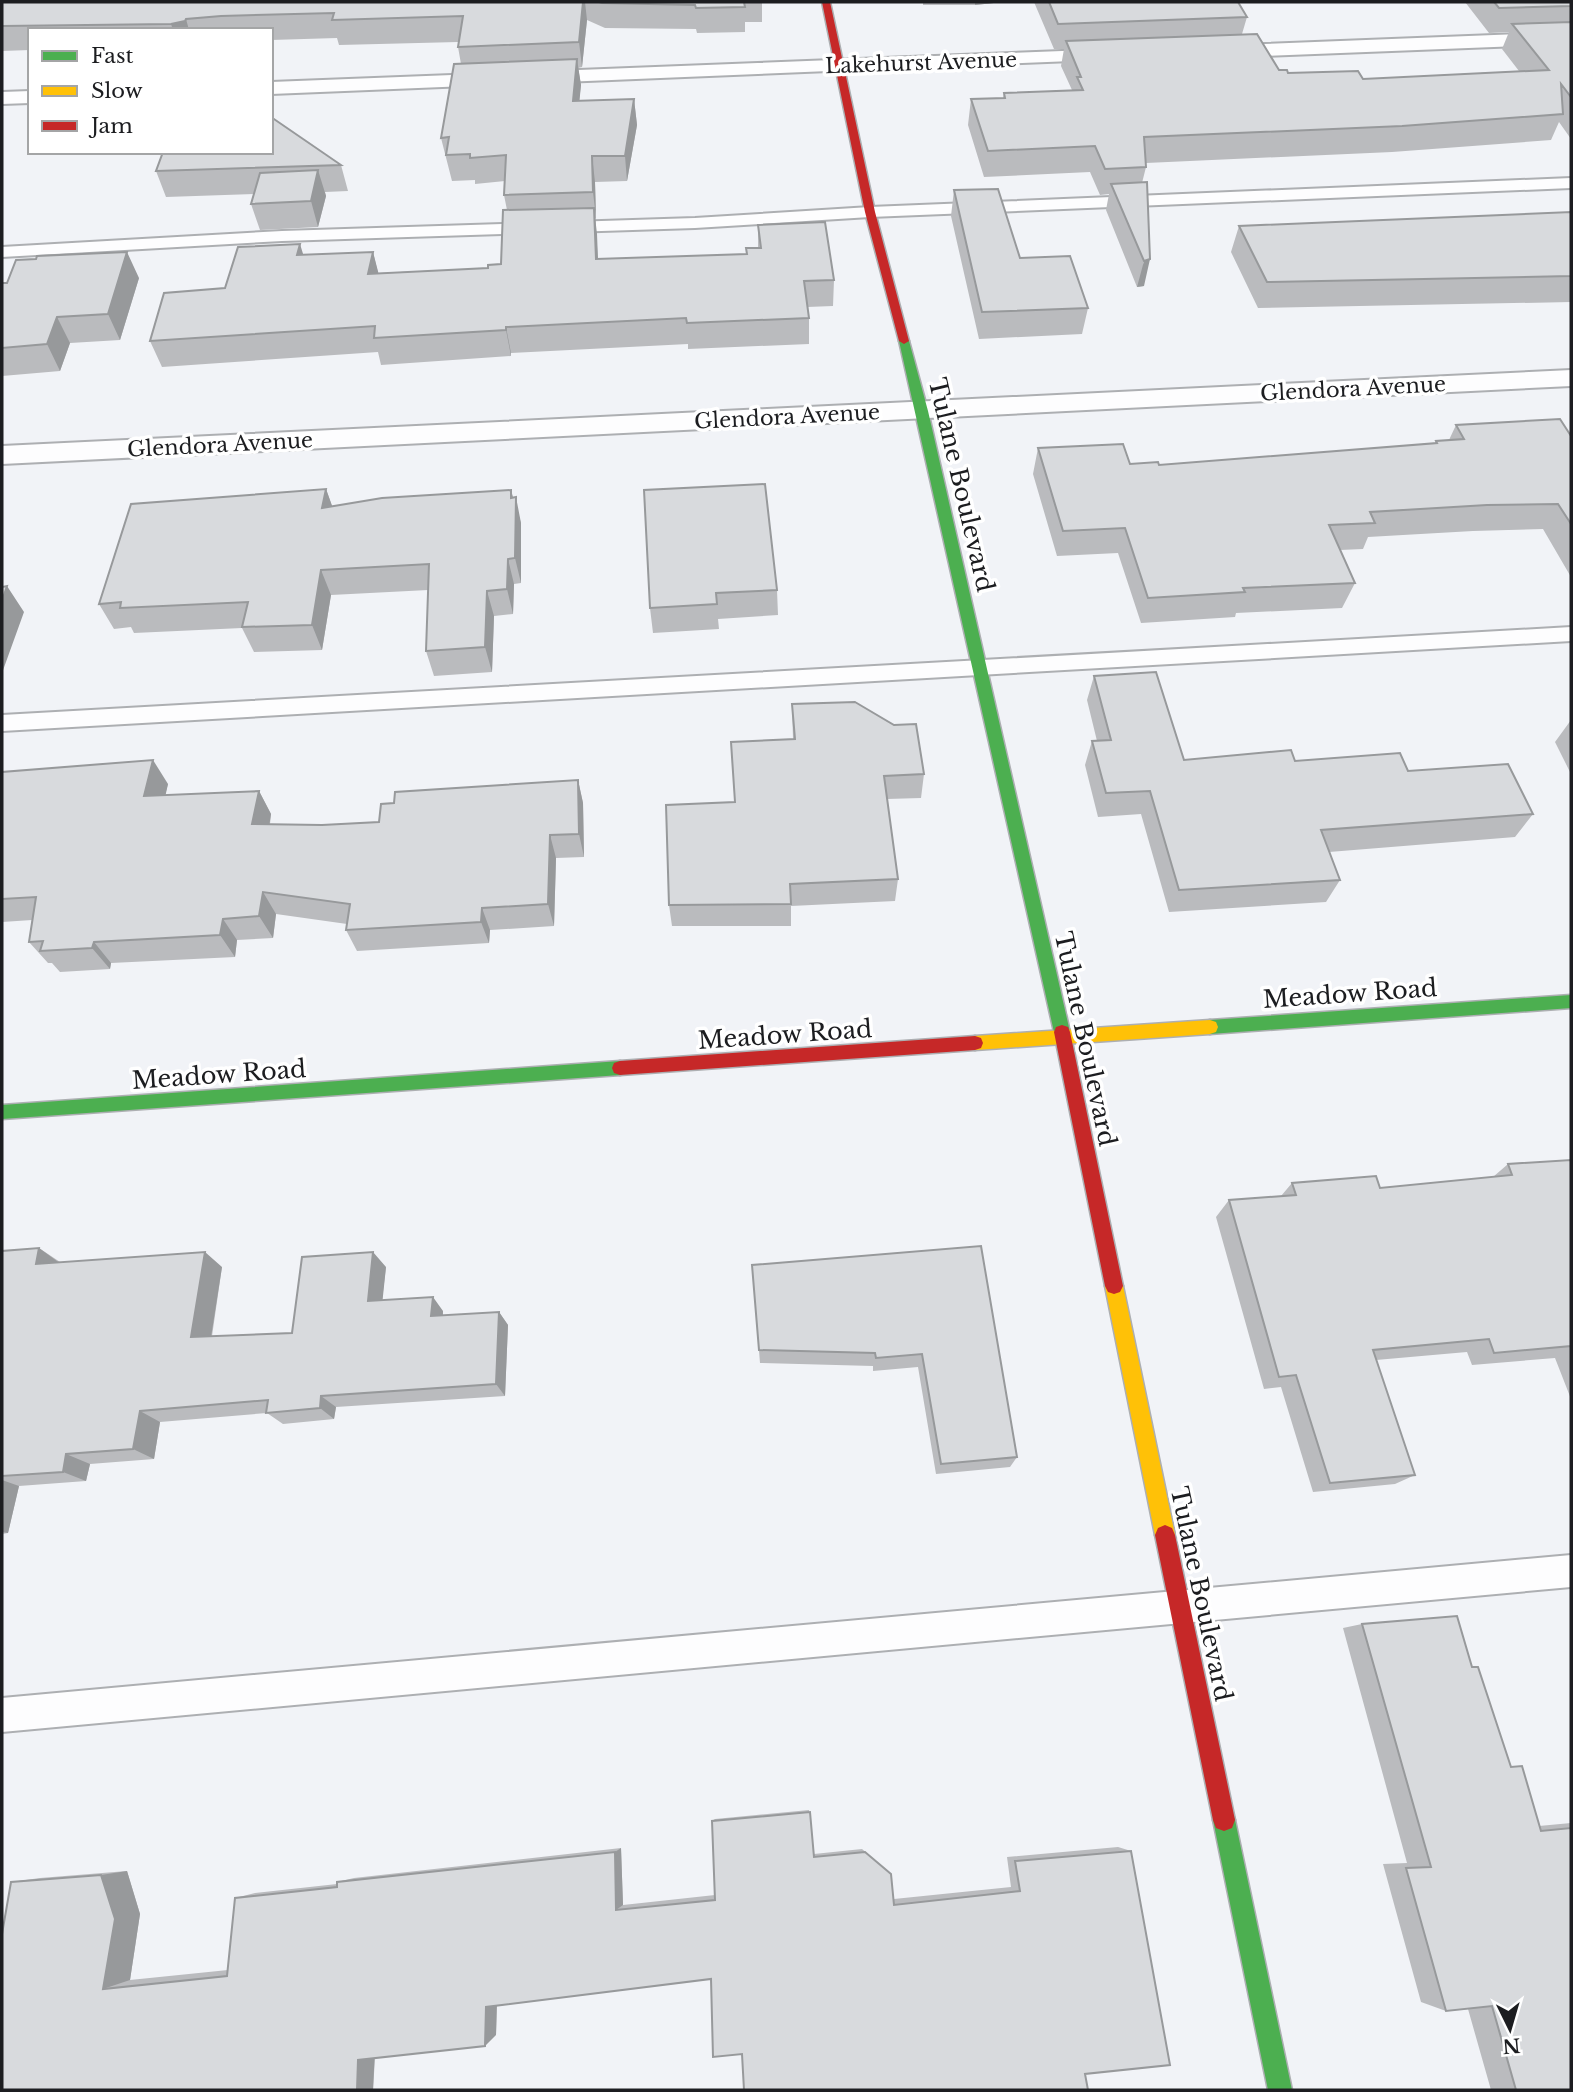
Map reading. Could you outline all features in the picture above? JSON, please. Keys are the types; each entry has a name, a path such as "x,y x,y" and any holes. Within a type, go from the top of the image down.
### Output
{"street":[{"name":"Tulane Boulevard","path":"827,2 870,212 922,411 1063,1038 1280,2090"},
{"path":"1199,52 1571,37"},
{"name":"Lakehurst Avenue","path":"273,88 1130,55"},
{"path":"2,98 28,97"},
{"name":"Glendora Avenue","path":"2,455 1571,378"},
{"name":"Meadow Road","path":"2,1112 1571,1001"}],"lane":[{"path":"2,252 282,236 695,223 870,212 1571,183"},
{"path":"2,723 1571,634"},
{"path":"2,1715 1181,1609 1571,1571"}],"building":[{"path":"2,2 583,2 579,42 458,47 463,16 332,20 334,13 221,16 186,19 171,24 2,26"},
{"path":"599,2 744,2 745,7 696,8 695,5"},
{"path":"1049,2 1238,2 1247,17 1058,24"},
{"path":"1494,2 1571,2 1571,6 1499,8"},
{"path":"1571,22 1571,97 1561,84 1563,114 1402,126 1144,137 1146,167 1105,169 1095,146 988,151 971,99 1005,98 1004,93 1083,90 1077,77 1081,77 1066,41 1257,34 1279,70 1287,70 1288,73 1358,71 1363,79 1549,70 1512,24"},
{"path":"577,59 573,101 634,99 625,156 592,156 593,192 504,195 506,155 470,158 470,154 446,155 449,137 441,138 454,64"},
{"path":"273,118 341,165 156,171 162,154 273,154"},
{"path":"318,170 311,201 251,204 260,173"},
{"path":"1147,182 1150,259 1144,261 1111,184"},
{"path":"998,189 1020,258 1070,256 1088,308 982,312 954,190"},
{"path":"594,208 596,259 747,254 746,248 761,248 758,225 825,222 834,280 804,281 809,318 687,323 686,318 506,327 506,330 374,338 375,326 150,341 164,293 225,288 238,247 300,244 297,255 373,252 368,274 488,268 488,265 501,264 503,210"},
{"path":"1571,212 1571,276 1267,282 1239,226"},
{"path":"127,252 108,314 57,317 47,344 2,348 2,283 7,283 16,260 36,259 37,256"},
{"path":"1560,419 1571,436 1571,524 1558,504 1370,512 1375,523 1329,525 1355,583 1243,588 1245,592 1148,598 1125,528 1063,531 1038,448 1123,444 1130,464 1158,462 1159,465 1437,443 1436,441 1464,439 1456,425"},
{"path":"765,484 777,590 716,593 717,604 650,608 644,490"},
{"path":"326,489 322,508 382,498 511,490 511,498 516,497 515,558 508,559 507,589 487,591 485,647 426,651 429,564 321,570 312,625 242,627 248,602 120,608 121,602 99,604 131,504"},
{"path":"7,586 2,601 2,587"},
{"path":"1156,672 1184,760 1291,750 1295,761 1400,753 1408,771 1508,764 1533,814 1321,830 1340,880 1179,890 1150,791 1106,793 1092,741 1111,740 1094,676"},
{"path":"855,702 894,725 916,724 924,774 884,776 898,879 790,884 791,904 669,905 666,805 735,802 731,742 795,739 792,704"},
{"path":"153,760 144,796 259,791 252,824 322,825 379,822 381,804 394,803 395,792 578,780 579,834 550,835 548,904 482,908 481,922 346,930 350,904 263,892 259,916 223,919 220,935 94,942 92,948 40,951 43,941 29,942 36,897 2,899 2,772"},
{"path":"1571,1160 1571,1346 1494,1353 1489,1339 1373,1350 1415,1475 1330,1483 1296,1375 1279,1377 1229,1200 1296,1195 1292,1183 1376,1176 1380,1188 1512,1175 1508,1164"},
{"path":"981,1246 1017,1457 941,1464 922,1354 876,1358 875,1353 759,1350 752,1265"},
{"path":"39,1248 36,1264 205,1252 191,1337 292,1333 302,1257 373,1252 368,1301 433,1297 431,1316 499,1312 496,1384 321,1396 320,1408 266,1413 268,1400 140,1411 133,1449 66,1454 63,1472 2,1476 2,1251"},
{"path":"1457,1616 1472,1667 1478,1667 1511,1767 1522,1766 1541,1831 1571,1828 1571,2090 1516,2090 1492,2006 1446,2011 1406,1868 1431,1867 1362,1624"},
{"path":"810,1812 814,1857 865,1852 891,1874 894,1905 1020,1891 1015,1861 1131,1851 1170,2065 1085,2074 1088,2090 744,2090 742,2054 713,2057 711,1979 486,2007 485,2046 358,2060 357,2090 2,2090 2,1934 11,1882 101,1875 115,1919 103,1989 227,1976 235,1898 337,1887 337,1882 615,1852 616,1910 715,1900 712,1821"}],"traffic: fast":[{"path":"904,341 1062,1032"},
{"path":"1210,1027 1571,1001"},
{"path":"2,1112 620,1068"},
{"path":"1224,1820 1280,2090"}],"traffic: slow":[{"path":"975,1043 1210,1027"},
{"path":"1114,1286 1165,1535"}],"traffic: jam":[{"path":"826,2 870,212 904,341"},
{"path":"1062,1032 1114,1286"},
{"path":"620,1068 975,1043"},
{"path":"1165,1535 1224,1820"}]}
